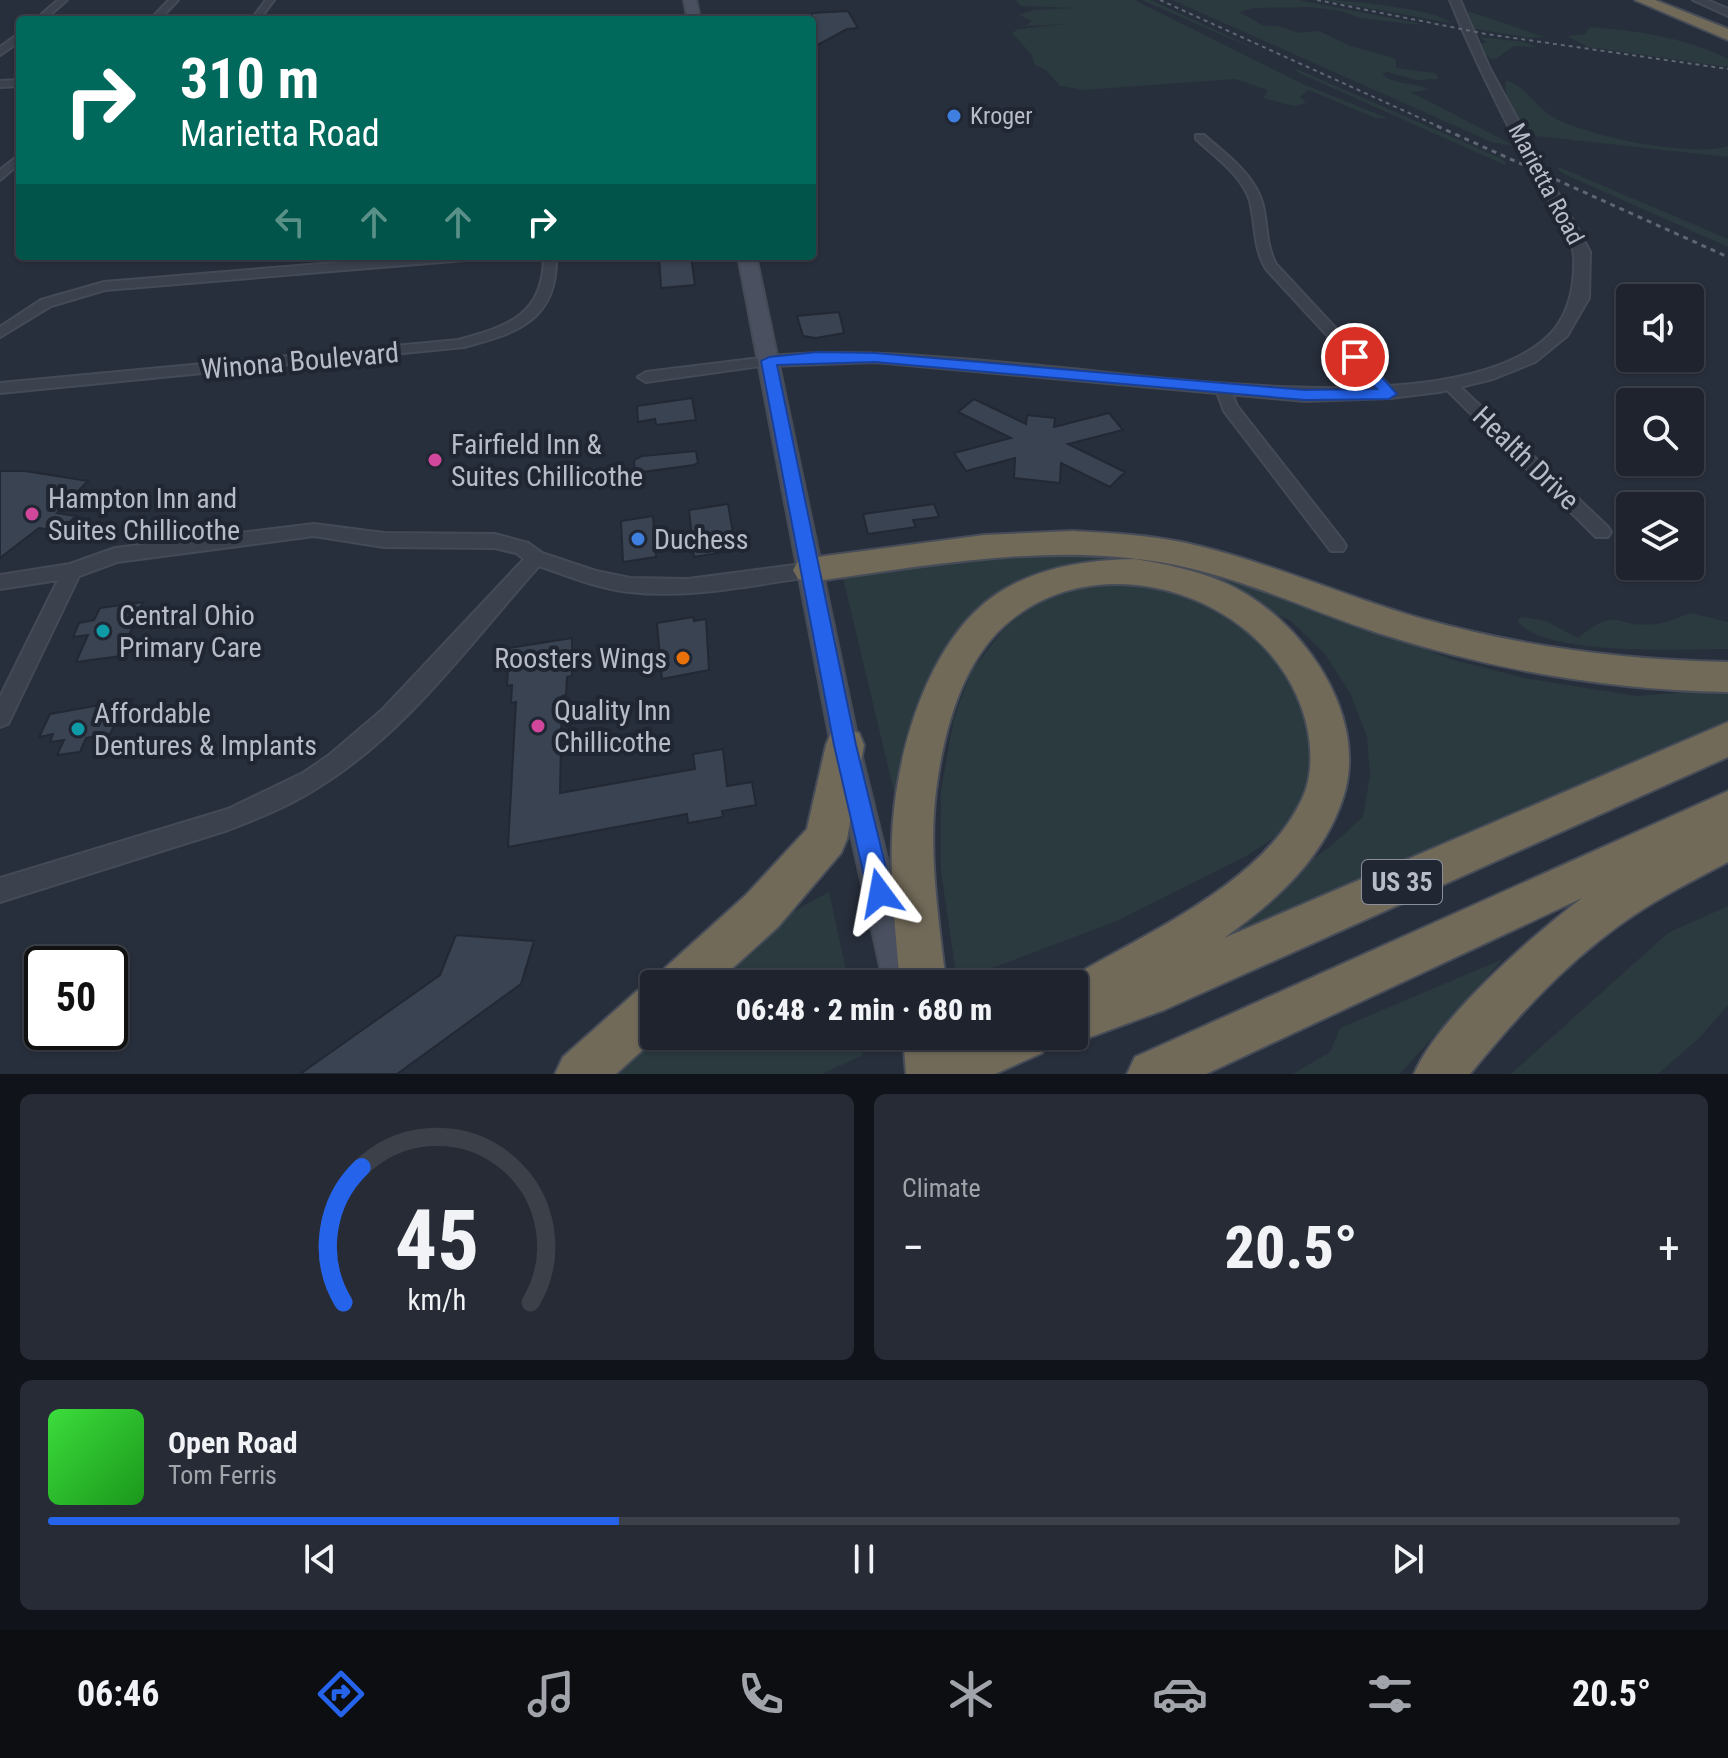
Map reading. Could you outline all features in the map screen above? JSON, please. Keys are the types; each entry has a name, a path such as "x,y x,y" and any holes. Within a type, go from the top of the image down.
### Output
{"highway":[{"path":"1642,0 1728,35"},
{"path":"1663,0 1728,26"},
{"path":"810,570 1031,543 1088,542 1159,550 1227,566 1376,618 1474,648 1535,662 1614,673 1728,677"},
{"path":"922,970 911,849 916,790 932,723 965,647 1009,602 1042,583 1078,573 1113,571 1177,579 1245,610 1276,637 1291,656 1317,699 1326,721 1330,749 1329,777 1317,813 1277,869 1208,921 1088,994"},
{"name":"US 35","path":"1088,1014 1148,994 1728,739"},
{"path":"697,970 762,911 826,839 845,745"},
{"name":"US 35","path":"1152,1074 1728,810"},
{"path":"1439,1074 1533,967 1575,931 1629,892 1728,840"},
{"path":"580,1074 640,1020"},
{"path":"928,1050 931,1074"},
{"path":"939,1074 993,1050"}],"main road":[{"path":"748,260 845,745 898,970"},
{"path":"916,1050 922,1074"}],"street":[{"path":"44,16 63,0"},
{"path":"158,16 174,0"},
{"name":"Marietta Road","path":"769,361 875,357 1305,395 1389,394 1450,385 1511,366 1547,345 1571,319 1581,302 1586,283 1582,252 1484,69 1455,0"},
{"path":"1698,0 1728,13"},
{"path":"1200,137 1251,191 1256,204 1261,251 1271,266 1389,394"},
{"path":"0,177 16,161"},
{"path":"0,333 46,303 104,286 418,260"},
{"name":"Winona Boulevard","path":"0,388 459,344 491,335 535,309 548,291 550,260"},
{"path":"646,377 769,361"},
{"name":"Health Drive","path":"1450,385 1602,532"},
{"path":"1224,389 1230,407 1337,546"},
{"path":"0,582 72,571 115,555 314,530 384,540 495,541 522,548 536,558 595,578 659,588 810,570"},
{"path":"0,890 238,816 323,771 387,717 487,614 536,558"},
{"path":"0,718 72,571"}],"shaded area":[{"path":"1015,0 1134,0 1303,84 1387,118 1375,118 1309,90 1300,96 1306,103 1294,106 1263,98 1268,90 1235,79 1085,90 1060,86 1046,70 1034,64 1032,55 1012,33 1018,29 1067,24 1024,26 1032,21 1019,15 1034,10 1076,8 1021,6"},
{"path":"1142,0 1151,0 1275,58"},
{"path":"1172,0 1298,0 1417,23 1420,25 1360,18 1341,11 1309,7 1254,8 1239,12 1264,26 1278,26 1299,33 1319,31 1350,46 1391,57 1396,60 1396,68 1435,73 1439,79 1417,80 1387,72 1382,74 1429,90 1411,92 1515,146 1491,142"},
{"path":"1323,0 1410,10 1451,23"},
{"path":"1468,11 1544,37 1530,38 1475,29 1469,24"},
{"path":"1590,27 1678,40 1728,59 1728,67 1588,47 1567,36 1585,34"},
{"path":"1479,37 1524,42 1536,47 1514,46 1491,59 1481,50 1481,44 1487,42"},
{"path":"1297,69 1498,157 1506,162 1505,165 1299,73"},
{"path":"1506,81 1517,86 1553,117 1589,131 1666,147 1712,149 1728,146 1728,157 1536,136 1514,112 1507,96"},
{"path":"1556,168 1728,239 1728,247 1564,174"},
{"path":"1067,550 1183,560 1292,594 1450,659 1524,678 1636,696 1728,689 1728,720 1207,944 1204,938 1332,845 1363,817 1370,775 1367,737 1350,693 1325,654 1290,620 1156,567 989,608 902,825 843,578 1016,553"},
{"path":"1128,582 1180,592 1229,614 1272,647 1303,690 1315,784 1292,825 1250,854 1117,921 986,970 955,970 941,871 941,790 954,718 972,670 1003,630 1036,602 1079,585"},
{"path":"1691,613 1728,622 1728,649 1649,650 1583,645 1531,632 1517,620 1522,617 1546,621 1578,638 1610,620 1654,624"},
{"path":"829,892 846,970 724,970 779,919"},
{"path":"1728,906 1728,1005 1700,1037 1658,1074 1511,1074 1668,933"},
{"path":"1503,959 1400,1074 1293,1074 1330,1052 1340,1028"},
{"path":"641,1050 862,1050 863,1055 822,1074 616,1074"}],"building":[{"path":"848,11 858,28 847,29 816,46 816,16 812,13"},
{"path":"659,260 692,260 695,285 661,288"},
{"path":"839,312 844,333 816,338 803,336 797,316"},
{"path":"692,398 696,420 656,425 655,419 638,422 637,406"},
{"path":"974,399 1026,424 1027,415 1055,418 1054,427 1109,413 1123,430 1068,444 1125,472 1110,487 1061,463 1060,483 1014,478 1015,458 966,471 954,453 1011,438 958,412"},
{"path":"696,451 698,463 694,465 635,473 634,460 642,456"},
{"name":"Hampton Inn and Suites Chillicothe","path":"0,471 25,471 88,481 57,513 76,516 60,531 39,528 0,558"},
{"path":"728,504 736,550 694,557 689,510"},
{"path":"934,504 939,517 913,520 916,527 868,534 863,514"},
{"name":"Duchess","path":"653,516 656,557 623,562 621,521"},
{"name":"Central Ohio Primary Care","path":"143,602 139,611 144,611 137,627 132,628 121,656 76,662 88,635 73,637 79,623 94,620 100,608"},
{"name":"Roosters Wings","path":"693,617 694,621 706,619 709,670 662,679 657,623"},
{"name":"Quality Inn Chillicothe","path":"572,638 572,676 567,677 566,695 562,696 560,793 695,769 693,754 723,749 727,786 752,782 756,805 722,811 723,817 688,823 687,814 508,847 516,702 511,703 512,685 507,686 509,648"},
{"name":"Affordable Dentures & Implants","path":"133,699 124,722 115,724 110,734 86,738 80,752 57,755 64,740 50,742 53,734 39,737 50,714"},
{"path":"456,935 534,941 521,984 397,1074 300,1074 440,975"}],"railway":[{"path":"1160,0 1442,128"},
{"path":"1317,0 1486,34 1728,69"},
{"path":"1437,126 1728,257"}],"place":[{"name":"Kroger","path":"954,116"},
{"name":"Fairfield Inn & Suites Chillicothe","path":"435,460"},
{"name":"Hampton Inn and Suites Chillicothe","path":"32,514"},
{"name":"Duchess","path":"638,539"},
{"name":"Central Ohio Primary Care","path":"103,631"},
{"name":"Roosters Wings","path":"683,658"},
{"name":"Quality Inn Chillicothe","path":"538,726"},
{"name":"Affordable Dentures & Implants","path":"78,729"}],"route":[{"path":"880,893 845,745 769,361 875,357 1305,395 1389,394 1355,357"}]}
